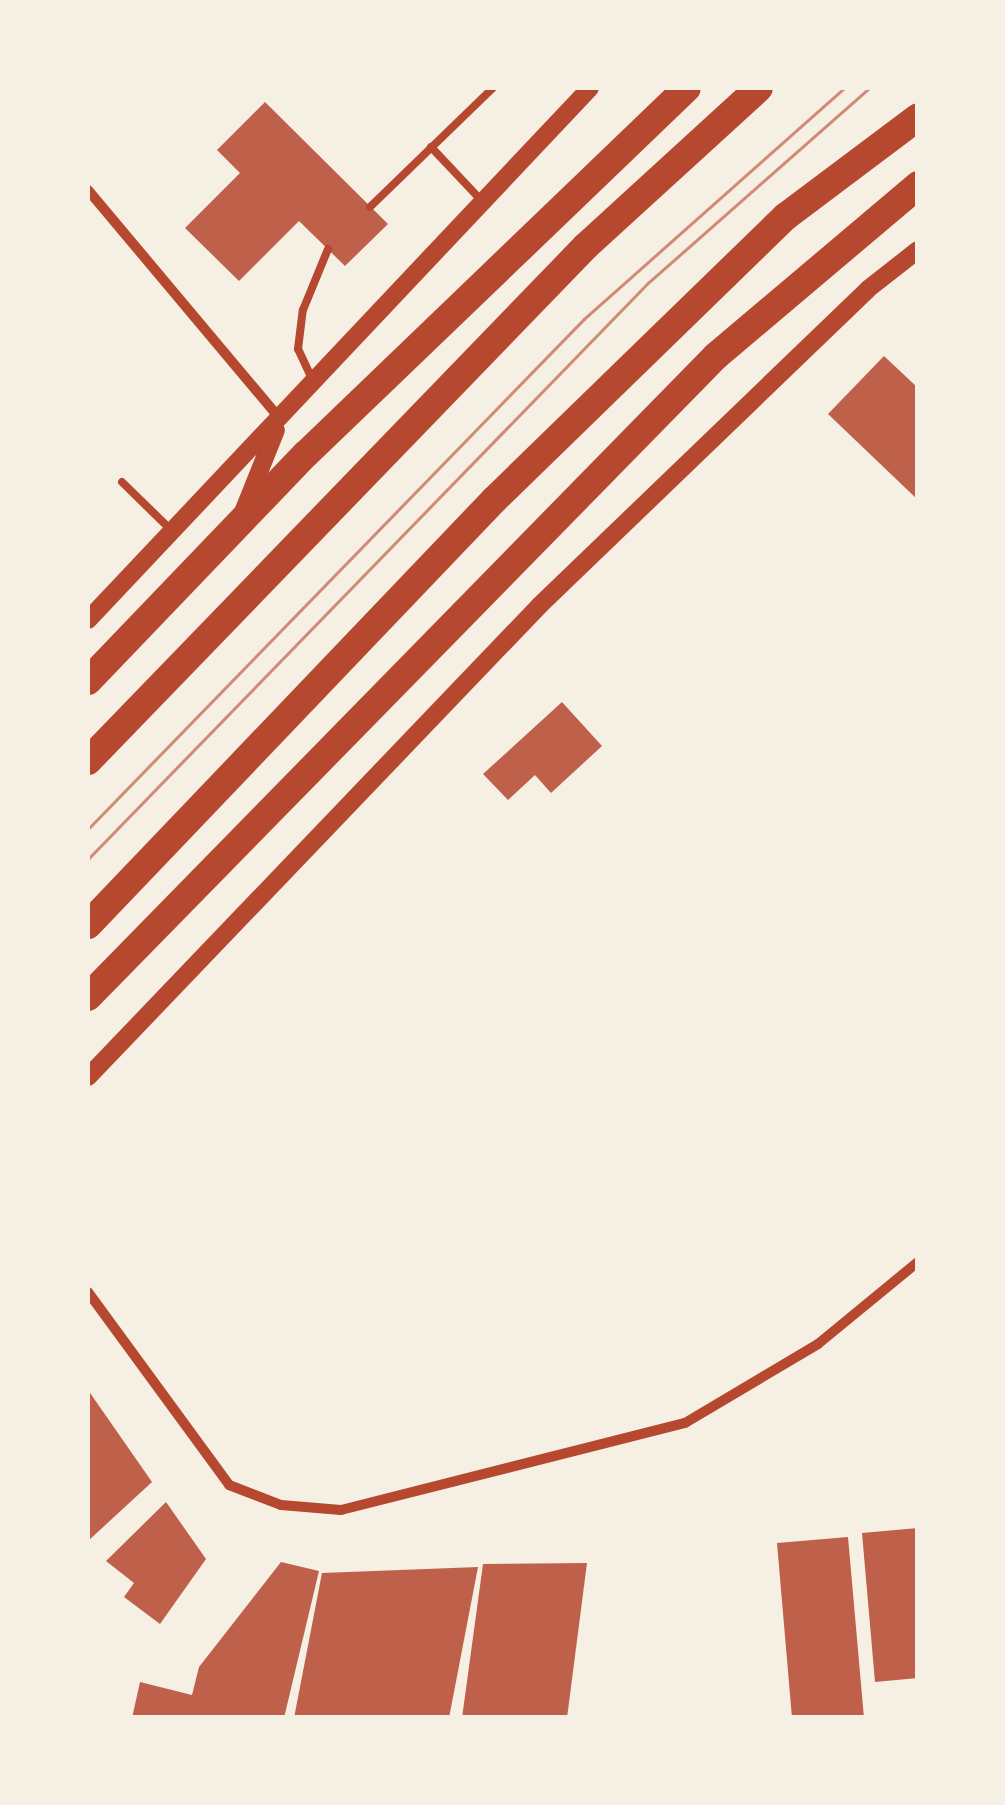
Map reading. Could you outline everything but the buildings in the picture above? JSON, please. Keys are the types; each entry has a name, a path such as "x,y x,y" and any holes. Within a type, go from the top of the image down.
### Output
{"highway":[{"path":"88,681 237,525 687,88"},
{"path":"88,761 586,246 759,88"},
{"path":"88,925 494,500 785,217 918,117"},
{"path":"88,996 716,356 918,185"}],"street":[{"path":"88,620 590,88"},
{"path":"88,190 280,420"},
{"path":"88,1077 540,605 868,289 918,250"},
{"path":"237,525 280,420"},
{"path":"88,1292 229,1485 281,1504 341,1510 685,1423 818,1344 918,1262"}],"lane":[{"path":"370,207 493,88"},
{"path":"431,147 481,200"},
{"path":"314,384 298,349 304,310 328,249"},
{"path":"122,482 173,532"}],"tram line":[{"path":"88,829 584,319 844,88"},
{"path":"88,859 648,283 869,88"}]}
